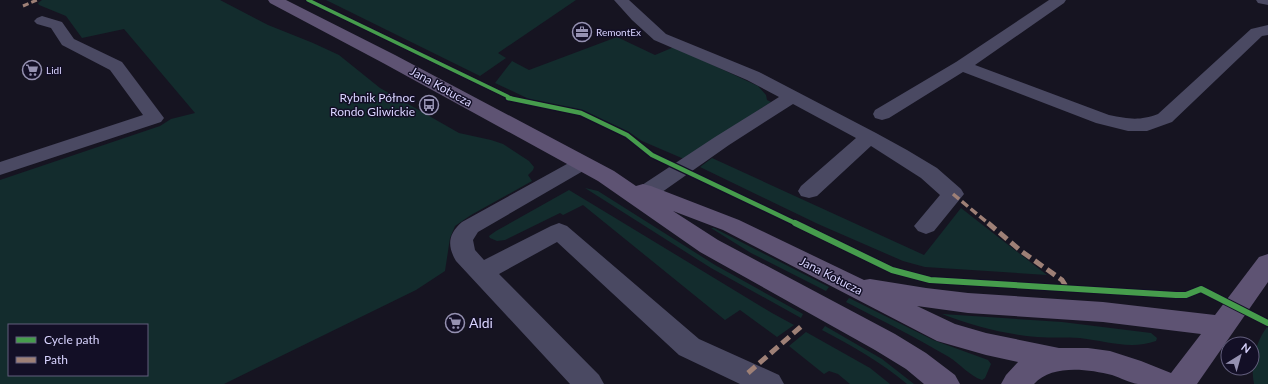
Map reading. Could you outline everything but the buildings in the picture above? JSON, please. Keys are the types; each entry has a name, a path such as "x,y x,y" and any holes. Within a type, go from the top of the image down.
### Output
{"main road":[{"name":"Jana Kotucza","path":"275,0 389,59 606,176 709,246 885,342 916,361 945,384"},
{"name":"Jana Kotucza","path":"606,176 731,226 947,333 986,344 1061,360"},
{"path":"1180,384 1268,264"},
{"path":"846,284 926,298 968,303 1103,312 1222,326"},
{"path":"1016,384 1025,374 1035,367 1047,362 1061,360 1092,360 1115,364 1140,372 1166,384"}],"lane":[{"path":"622,0 637,17 660,36 753,76 793,96 869,137 929,173 953,194 926,226"},
{"path":"882,114 962,66 1059,0"},
{"path":"1263,0 1268,1"},
{"path":"0,169 154,118 116,66 68,42 57,25 42,21"},
{"path":"962,66 1086,114 1128,125 1147,125 1165,118 1258,32 1268,30"},
{"path":"647,192 682,170 722,141 793,96"},
{"path":"809,191 869,137"},
{"path":"583,163 493,213 466,231 461,243 465,255 589,384"},
{"path":"482,272 559,231 689,347 750,380"}],"green space":[{"path":"42,0 220,0 268,25 339,55 380,88 459,133 503,144 529,161 534,167 528,175 532,181 471,215 455,226 450,238 445,271 416,290 224,384 0,384 0,180 160,126 171,119 195,113 124,29 82,38 66,16 39,5 38,3"},
{"path":"326,0 576,0 498,53 506,58 480,76"},
{"path":"617,37 655,55 674,47 758,86 766,95 767,100 771,102 684,159 642,141 629,132 584,111 529,99 495,83 512,61 529,70"},
{"path":"712,158 924,255 961,208 1047,275 925,267 903,261 818,224 700,167"},
{"path":"585,188 598,191 715,265 803,314 801,318 711,268"},
{"path":"569,190 794,325 777,337 740,310 725,320 583,205 563,215 560,213 505,240 497,241 490,238 489,236 496,231"},
{"path":"711,228 714,228 829,287 826,291 751,253"},
{"path":"849,298 933,340 988,360 991,364 985,378 982,380 978,378 969,373 949,357 846,302"},
{"path":"942,314 1062,322 1151,333 1157,338 1156,341 1146,344 1127,345 1080,338 1025,336 989,329"},
{"path":"825,326 882,359 914,384 907,384 877,361 822,330"},
{"path":"1267,327 1268,384 1254,384 1253,376 1260,376 1260,338"},
{"path":"806,332 870,368 890,384 850,384 838,374 829,371 824,374 789,346"}],"marked path":[{"path":"23,6 37,0"},
{"path":"953,194 1021,251 1062,280 1067,288"},
{"path":"748,373 804,324"}],"cycle path":[{"path":"308,0 508,98 581,113 627,135 652,155 892,270 930,280 1176,295 1186,295 1201,289 1268,323"}],"place":[{"name":"RemontEx","path":"582,32"},
{"name":"Lidl","path":"32,70"},
{"name":"Rybnik Północ Rondo Gliwickie","path":"429,105"},
{"name":"Aldi","path":"455,323"}]}
